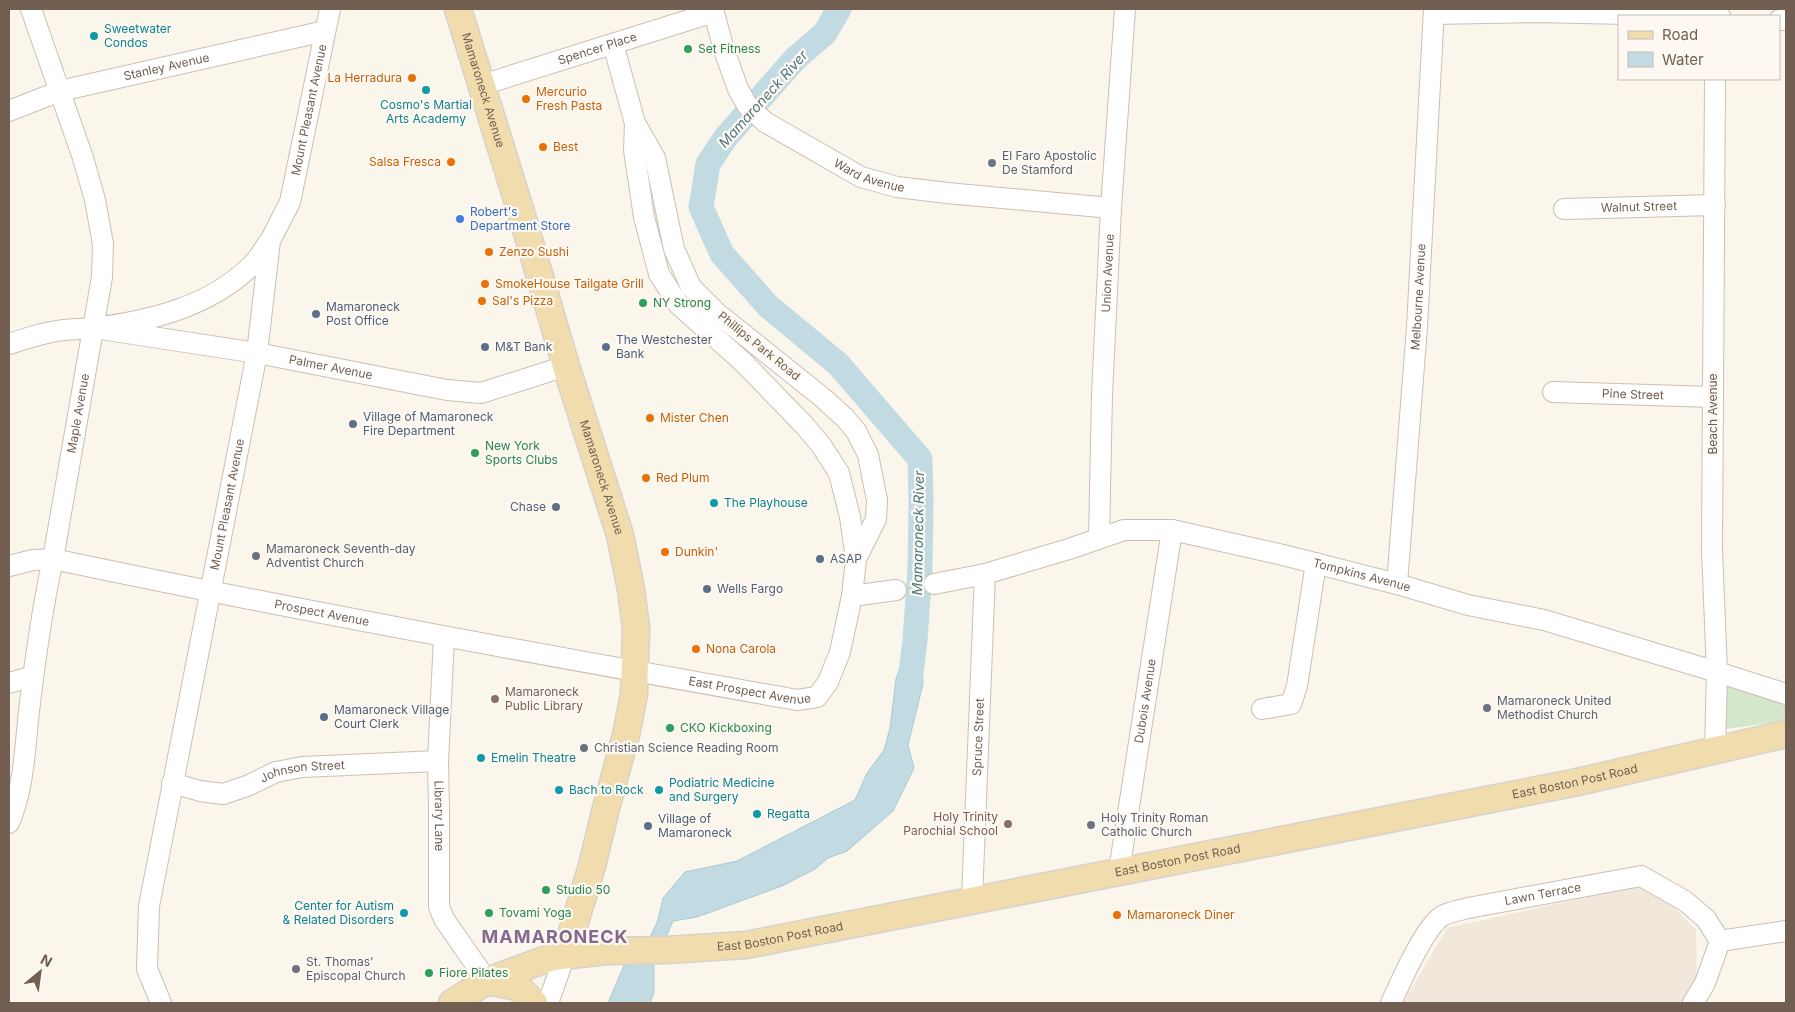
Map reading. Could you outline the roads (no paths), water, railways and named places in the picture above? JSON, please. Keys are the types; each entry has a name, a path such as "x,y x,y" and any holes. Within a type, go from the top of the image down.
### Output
{"main road":[{"name":"Mamaroneck Avenue","path":"458,9 566,366 620,536 631,589 636,628 634,694 626,735 590,874 565,955"},
{"name":"East Boston Post Road","path":"452,1003 487,981 552,957 628,950 667,950 746,945 972,899 1078,881 1119,871 1573,783 1786,734"},
{"path":"487,981 518,987 534,1003"}],"street":[{"name":"Maple Avenue","path":"9,823 22,777 33,676 44,602 94,328 102,277 103,244 95,200 83,158 32,9"},
{"name":"Mount Pleasant Avenue","path":"161,1003 147,969 149,906 257,353 270,241 290,202 330,9"},
{"name":"Union Avenue","path":"1099,538 1102,395 1125,9"},
{"name":"Spencer Place","path":"482,85 714,10"},
{"name":"Ward Avenue","path":"714,10 724,50 742,97 747,105 765,122 861,177 897,186 947,193 1112,208"},
{"path":"1434,11 1670,15"},
{"name":"Melbourne Avenue","path":"1397,584 1417,327 1434,11"},
{"name":"Stanley Avenue","path":"9,111 60,91 325,31"},
{"name":"Phillips Park Road","path":"613,44 635,123 656,158 674,249 691,287 717,313 823,398 845,418 856,431 868,456 877,500 876,518 856,559"},
{"name":"Beach Avenue","path":"1715,80 1712,550 1717,672 1715,750"},
{"name":"Phillips Park Road","path":"635,123 634,150 644,217 659,274 679,305 743,362 804,425 821,445 839,473 850,516 856,559 852,596"},
{"name":"Walnut Street","path":"1564,209 1715,205"},
{"name":"Palmer Avenue","path":"9,344 32,336 63,330 94,328 161,316 199,302 226,286 252,266 270,241"},
{"name":"Palmer Avenue","path":"94,328 257,353 414,384 476,393 566,366"},
{"name":"Pine Street","path":"1553,392 1713,397"},
{"name":"Tompkins Avenue","path":"934,584 985,574 1124,530 1172,530 1316,563 1397,584 1468,606 1544,620 1786,694"},
{"name":"Dubois Avenue","path":"1119,871 1172,530"},
{"name":"Prospect Avenue","path":"9,566 33,560 53,560 444,637 634,671"},
{"path":"1262,709 1291,704 1298,686 1316,563"},
{"name":"Spruce Street","path":"972,899 985,574"},
{"path":"852,596 896,590"},
{"name":"East Prospect Avenue","path":"634,671 797,700 818,697 828,682 840,652 852,596"},
{"name":"Library Lane","path":"444,637 438,761 440,819 439,907 444,919 487,981"},
{"path":"9,683 33,676"},
{"name":"Johnson Street","path":"172,782 200,791 223,794 247,786 276,772 302,767 438,761"},
{"name":"Lawn Terrace","path":"1391,1003 1407,968 1427,933 1442,916 1468,908 1641,876 1685,901 1706,918 1720,941"},
{"path":"1693,1003 1705,983 1720,941 1786,931"},
{"path":"548,1003 565,955"},
{"path":"560,1003 565,955"}],"water":[{"path":"921,637 923,684 908,745 914,768 893,811 847,851 828,858 815,869 782,886 697,917 673,921 654,965 654,992 650,1003 608,1003 625,963 638,963 658,920 663,898 685,872 737,861 855,800 867,773 884,750 890,728 896,679 908,643"}],"waterway":[{"name":"Mamaroneck River","path":"839,9 825,33 795,59 726,137 708,164 701,207 722,254 768,306 838,364 920,459 920,569 911,673"}],"place":[{"name":"Sweetwater Condos","path":"94,36"},
{"name":"Set Fitness","path":"688,49"},
{"name":"La Herradura","path":"412,78"},
{"name":"Cosmo's Martial Arts Academy","path":"426,90"},
{"name":"Mercurio Fresh Pasta","path":"526,99"},
{"name":"Best","path":"543,147"},
{"name":"Salsa Fresca","path":"451,162"},
{"name":"El Faro Apostolic De Stamford","path":"992,163"},
{"name":"Robert's Department Store","path":"460,219"},
{"name":"Zenzo Sushi","path":"489,252"},
{"name":"SmokeHouse Tailgate Grill","path":"485,284"},
{"name":"Sal's Pizza","path":"482,301"},
{"name":"NY Strong","path":"643,303"},
{"name":"Mamaroneck Post Office","path":"316,314"},
{"name":"M&T Bank","path":"485,347"},
{"name":"The Westchester Bank","path":"606,347"},
{"name":"Mister Chen","path":"650,418"},
{"name":"Village of Mamaroneck Fire Department","path":"353,424"},
{"name":"New York Sports Clubs","path":"475,453"},
{"name":"Red Plum","path":"646,478"},
{"name":"The Playhouse","path":"714,503"},
{"name":"Chase","path":"556,507"},
{"name":"Dunkin'","path":"665,552"},
{"name":"Mamaroneck Seventh-day Adventist Church","path":"256,556"},
{"name":"ASAP","path":"820,559"},
{"name":"Wells Fargo","path":"707,589"},
{"name":"Nona Carola","path":"696,649"},
{"name":"Mamaroneck Public Library","path":"495,699"},
{"name":"Mamaroneck United Methodist Church","path":"1487,708"},
{"name":"Mamaroneck Village Court Clerk","path":"324,717"},
{"name":"CKO Kickboxing","path":"670,728"},
{"name":"Christian Science Reading Room","path":"584,748"},
{"name":"Emelin Theatre","path":"481,758"},
{"name":"Bach to Rock","path":"559,790"},
{"name":"Podiatric Medicine and Surgery","path":"659,790"},
{"name":"Regatta","path":"757,814"},
{"name":"Holy Trinity Parochial School","path":"1008,824"},
{"name":"Holy Trinity Roman Catholic Church","path":"1091,825"},
{"name":"Village of Mamaroneck","path":"648,826"},
{"name":"Studio 50","path":"546,890"},
{"name":"Center for Autism & Related Disorders","path":"404,913"},
{"name":"Tovami Yoga","path":"489,913"},
{"name":"Mamaroneck Diner","path":"1117,915"},
{"name":"St. Thomas' Episcopal Church","path":"296,969"},
{"name":"Fiore Pilates","path":"429,973"}],"district":[{"name":"MAMARONECK","path":"555,937"}]}
